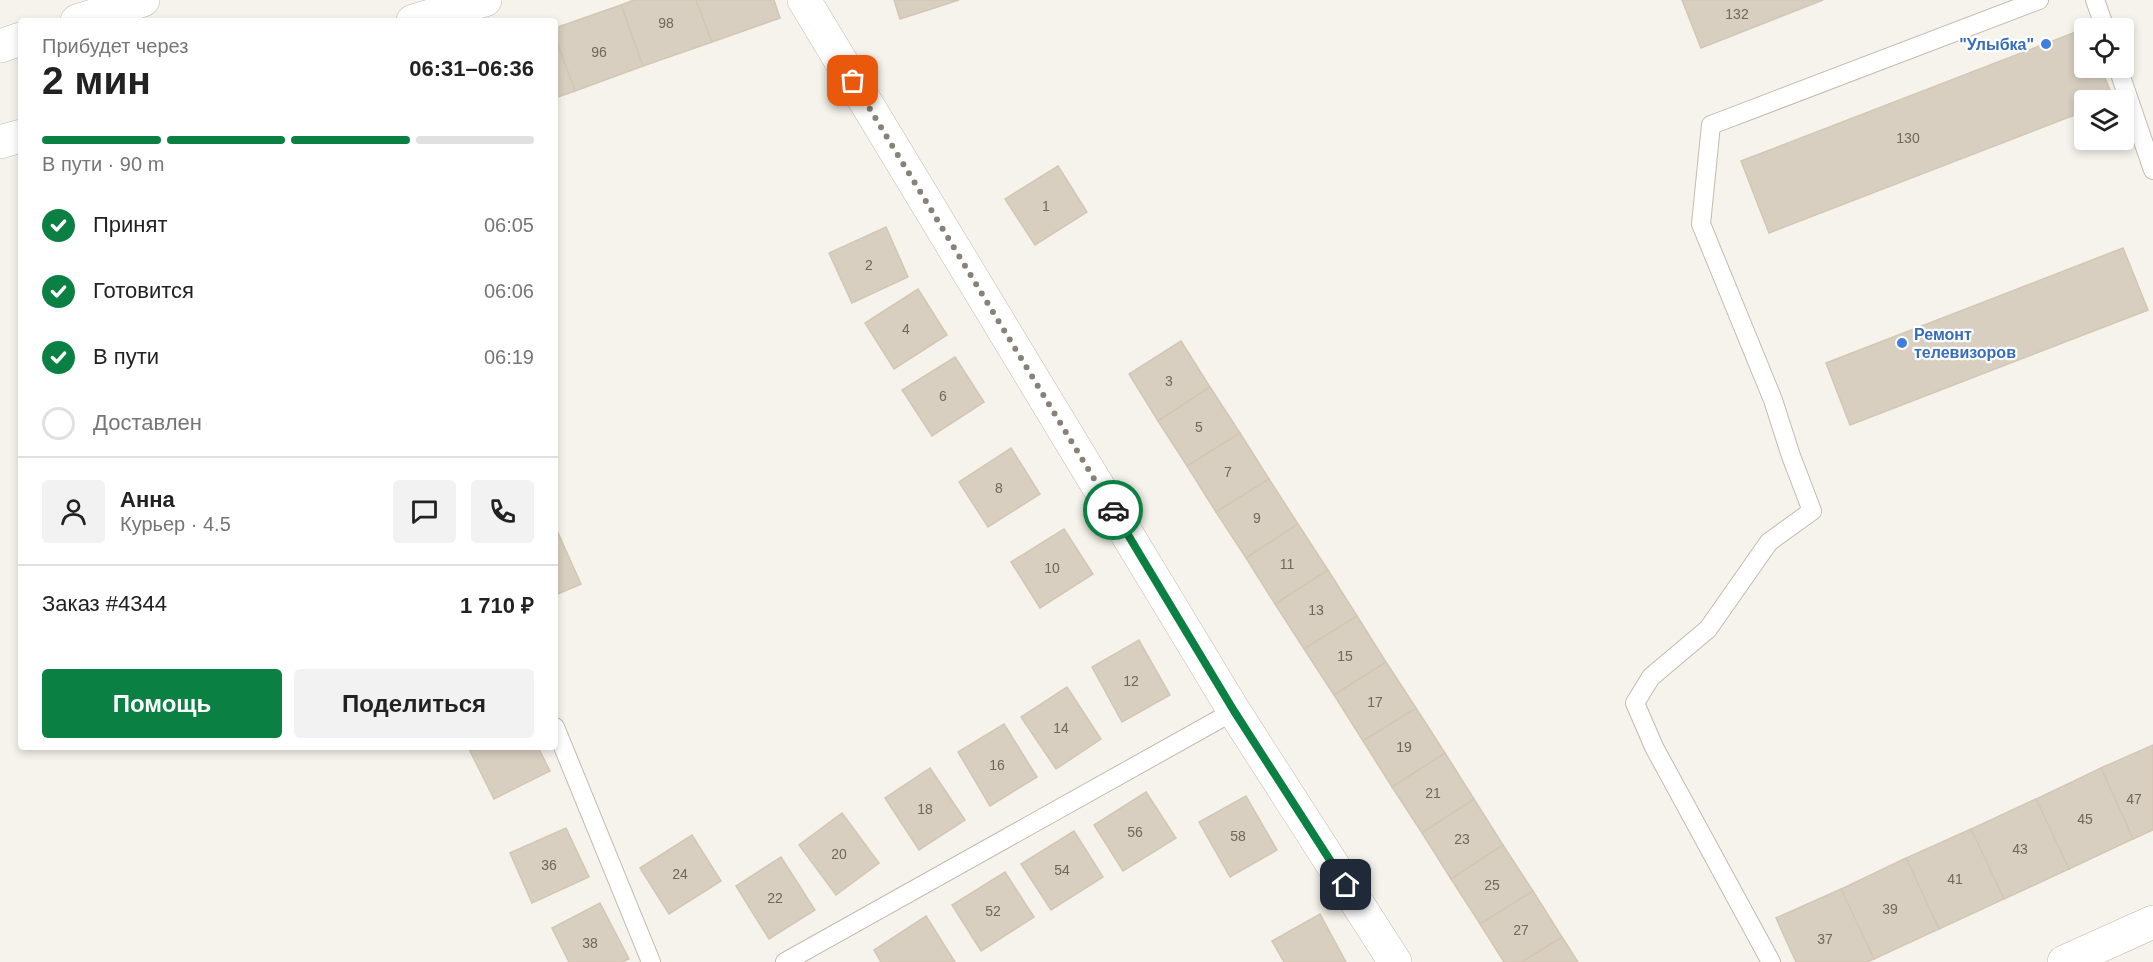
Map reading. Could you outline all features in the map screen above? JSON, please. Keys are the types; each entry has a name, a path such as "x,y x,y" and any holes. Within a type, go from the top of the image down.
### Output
{"street":[{"path":"86,18 143,0"},
{"path":"423,18 485,0"},
{"path":"804,0 1234,711 1395,962"},
{"path":"0,46 18,40"},
{"path":"0,142 18,137"},
{"path":"2064,962 2153,922"}],"lane":[{"path":"1771,962 1654,747 1635,704 1651,677 1708,629 1769,542 1812,511 1773,400 1701,224 1711,125 2039,0"},
{"path":"2095,0 2101,18"},
{"path":"2121,78 2153,170"},
{"path":"785,962 1234,711"},
{"path":"558,734 651,962"}],"building":[{"path":"634,0 696,0 712,42 643,66 621,5"},
{"path":"696,0 774,0 780,18 712,42"},
{"path":"894,0 959,0 900,19"},
{"path":"1682,0 1823,0 1701,48"},
{"path":"621,5 643,66 575,91 558,45 558,27"},
{"path":"2074,33 2074,78 2105,78 2110,90 2074,90 2074,115 1769,233 1741,161"},
{"path":"558,45 575,91 558,97"},
{"path":"1058,166 1087,212 1035,245 1005,199"},
{"path":"886,227 908,277 852,303 829,253"},
{"path":"2123,248 2148,310 1850,425 1826,363"},
{"path":"918,289 947,335 894,369 865,323"},
{"path":"1181,341 1210,387 1158,421 1129,374"},
{"path":"955,357 984,402 932,436 902,390"},
{"path":"1210,387 1240,433 1187,466 1158,421"},
{"path":"1240,433 1269,479 1216,512 1187,466"},
{"path":"1011,448 1040,494 988,527 959,482"},
{"path":"1269,479 1298,524 1246,558 1216,512"},
{"path":"1298,524 1328,570 1275,604 1246,558"},
{"path":"1064,529 1093,574 1040,608 1011,562"},
{"path":"558,533 581,584 558,594"},
{"path":"1328,570 1357,616 1304,649 1275,604"},
{"path":"1357,616 1386,662 1334,695 1304,649"},
{"path":"1139,640 1170,695 1122,722 1092,667"},
{"path":"1386,662 1416,708 1363,741 1334,695"},
{"path":"1067,687 1101,739 1056,769 1021,717"},
{"path":"1416,708 1445,753 1392,787 1363,741"},
{"path":"1004,724 1037,777 990,806 958,752"},
{"path":"2153,745 2153,830 2133,839 2101,768"},
{"path":"540,750 550,771 494,799 470,751"},
{"path":"1445,753 1474,799 1422,833 1392,787"},
{"path":"930,768 965,820 919,850 885,798"},
{"path":"2101,768 2133,839 2069,869 2036,799"},
{"path":"1146,792 1176,838 1123,871 1094,825"},
{"path":"1246,796 1277,850 1230,877 1199,822"},
{"path":"1474,799 1503,845 1451,879 1422,833"},
{"path":"2036,799 2069,869 2004,899 1971,829"},
{"path":"842,813 879,863 836,895 799,845"},
{"path":"566,828 589,877 532,903 510,853"},
{"path":"1971,829 2004,899 1939,929 1906,858"},
{"path":"1074,831 1103,877 1051,910 1021,864"},
{"path":"692,835 721,881 669,914 640,868"},
{"path":"1503,845 1533,891 1480,924 1451,879"},
{"path":"781,857 815,910 769,939 736,886"},
{"path":"1906,858 1939,929 1874,959 1841,889"},
{"path":"1005,872 1034,917 981,951 952,905"},
{"path":"1841,889 1874,959 1867,962 1796,962 1776,918"},
{"path":"1533,891 1562,937 1522,962 1504,962 1480,924"},
{"path":"600,903 629,959 622,962 569,962 552,928"},
{"path":"1320,914 1346,962 1284,962 1272,941"},
{"path":"926,916 955,962 881,962 874,950"},
{"path":"1562,937 1578,962 1522,962"}],"way so far":[{"path":"853,81 1113,510"}],"place":[{"name":"\"Улыбка\"","path":"2046,44"},
{"name":"Ремонт телевизоров","path":"1902,343"}],"route":[{"path":"1113,510 1234,711 1346,885"}]}
